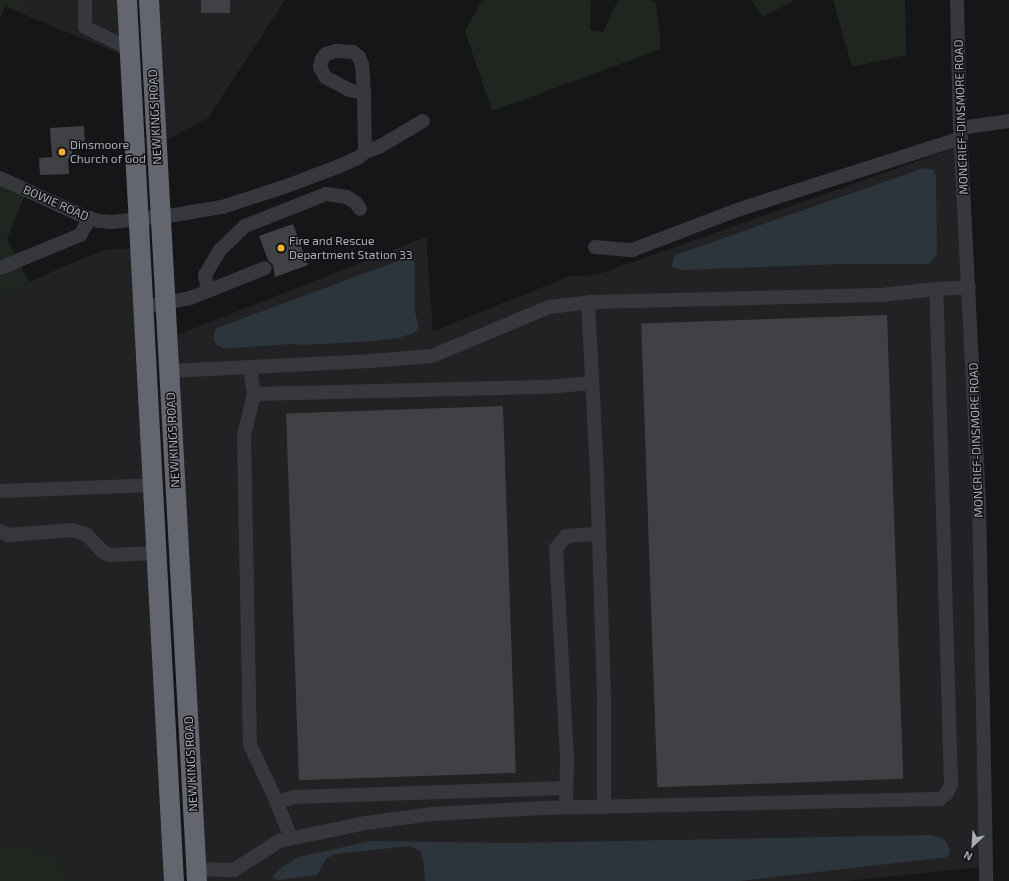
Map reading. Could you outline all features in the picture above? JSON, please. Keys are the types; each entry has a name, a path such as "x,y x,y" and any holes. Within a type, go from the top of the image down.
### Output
{"highway":[{"name":"NEW KINGS ROAD","path":"127,0 174,881"},
{"name":"NEW KINGS ROAD","path":"149,0 197,875"},
{"path":"172,834 183,859 197,875"}],"street":[{"path":"85,0 85,27 130,49"},
{"name":"MONCRIEF-DINSMORE ROAD","path":"957,0 961,133 970,287 979,502 986,881"},
{"path":"364,93 365,152"},
{"name":"BOWIE ROAD","path":"0,178 90,218 112,222 204,211 242,202 337,167 359,157 365,152 379,147 423,121"},
{"path":"595,247 632,250 740,209 961,133 1009,121"},
{"path":"208,291 205,275 220,250 245,226 326,194 347,197 356,203 360,209"},
{"path":"0,268 80,235 90,218"},
{"path":"143,307 190,298 265,268"},
{"path":"169,371 432,356 549,307 588,302 881,295 970,287"},
{"path":"197,875 234,870 279,841 366,823 432,814 604,806 940,798 947,793 951,784 950,735 936,289"},
{"path":"588,302 604,703 604,806"},
{"path":"250,367 254,394 244,435 250,745 277,802 291,838"},
{"path":"254,394 539,387 592,383"},
{"path":"0,491 153,485"},
{"path":"0,531 8,535 72,530 87,535 103,552 110,555 156,553"},
{"path":"566,808 567,759 556,548 566,536 598,534"},
{"path":"277,802 296,796 566,788"}],"shaded area":[{"path":"0,0 22,0 23,14 5,6 0,18"},
{"path":"22,0 120,0 123,55 23,14"},
{"path":"157,0 285,0 208,118 165,141"},
{"path":"482,0 591,0 590,30 603,32 618,0 649,0 656,2 661,49 492,111 465,31"},
{"path":"752,0 795,0 763,17"},
{"path":"833,0 905,0 906,55 852,67"},
{"path":"957,147 970,413 983,867 846,881 204,881 175,336 426,237 433,331 570,276 596,275"},
{"path":"924,168 933,170 936,177 937,254 929,264 841,264 681,270 671,267 675,255"},
{"path":"0,183 25,194 7,239 29,282 0,294"},
{"path":"134,248 167,881 72,881 54,855 0,844 0,294 103,250"},
{"path":"406,258 415,263 415,312 418,329 413,333 399,338 375,341 233,348 222,348 216,344 214,340 214,333 217,328"},
{"path":"931,835 944,839 950,852 947,857 740,881 425,881 424,864 421,852 410,846 335,854 327,858 317,875 278,880 272,877 281,868 298,857 371,841 512,843"},
{"path":"0,844 54,855 72,881 0,881"}],"building":[{"path":"201,0 230,0 230,13 201,13"},
{"name":"Dinsmoore Church of God","path":"84,126 85,145 72,146 72,158 68,159 69,174 40,175 39,158 52,157 50,128"},
{"path":"293,224 308,265 275,277 273,265 268,260 259,236"},
{"path":"887,315 903,779 657,787 641,324"},
{"path":"503,406 516,773 299,780 286,414"}],"place":[{"name":"Dinsmoore Church of God","path":"62,152"},
{"name":"Fire and Rescue Department Station 33","path":"281,248"}]}
